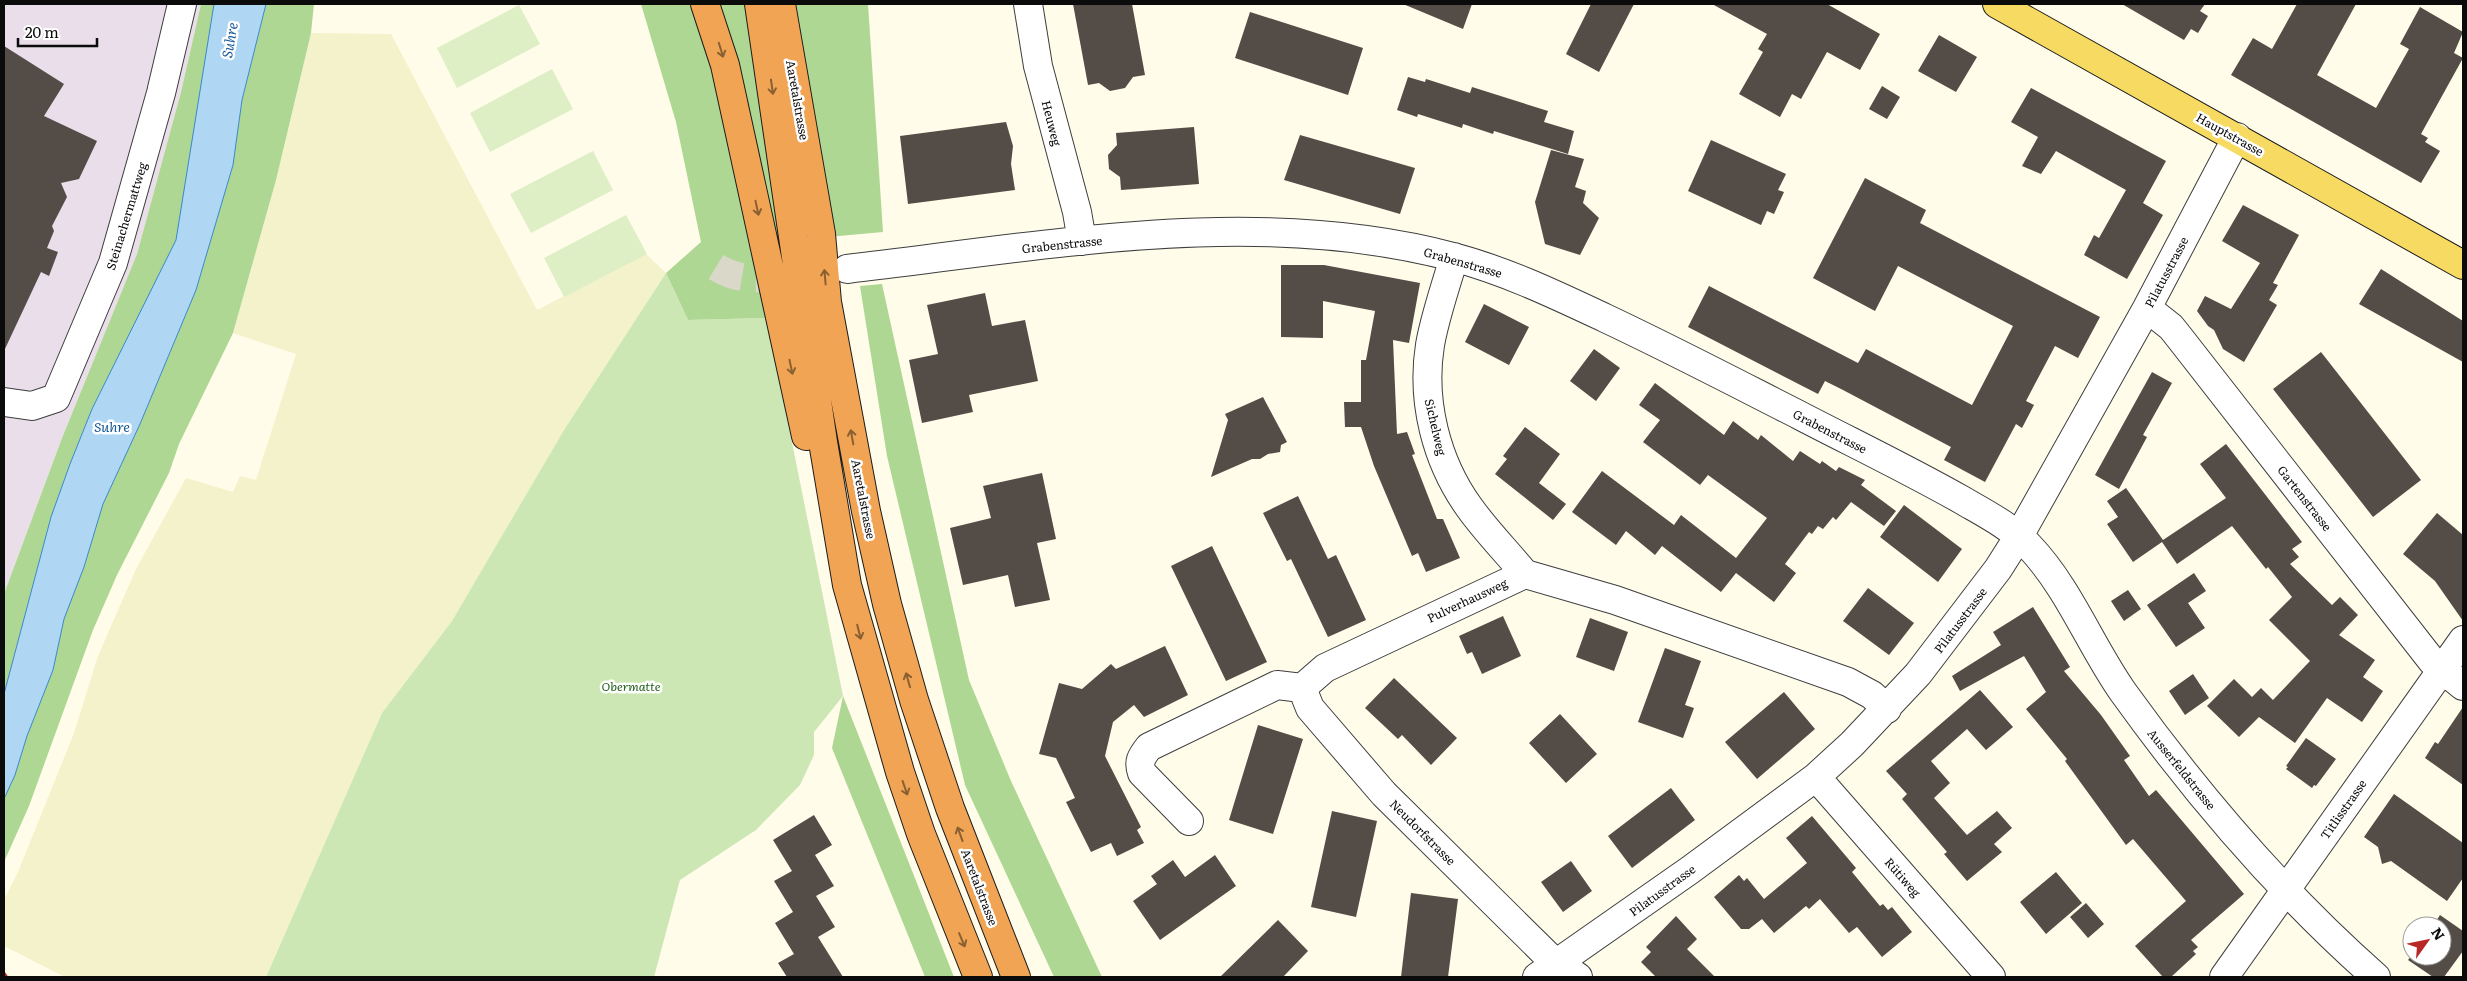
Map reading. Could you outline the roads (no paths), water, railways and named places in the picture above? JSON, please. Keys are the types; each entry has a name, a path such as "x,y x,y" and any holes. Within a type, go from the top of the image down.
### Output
{"highway":[{"path":"706,4 725,65 807,443 847,585"},
{"name":"Aaretalstrasse","path":"759,4 823,442 847,585 900,772 921,834 978,977"},
{"name":"Aaretalstrasse","path":"782,4 821,234 827,302 866,511 887,604 914,700 950,808 1016,977"},
{"path":"795,4 821,234"}],"main road":[{"name":"Hauptstrasse","path":"1996,4 2460,257"}],"street":[{"name":"Steinachermattweg","path":"4,402 32,406 56,398 114,263 161,93 182,4"},
{"name":"Heuweg","path":"1028,4 1038,66 1077,212 1082,241"},
{"name":"Pilatusstrasse","path":"1537,977 1569,970 1816,777 1887,709 1918,674 1998,569 2019,536 2147,308 2237,137"},
{"name":"Grabenstrasse","path":"847,269 1082,241 1219,231 1297,232 1406,246 1454,257 1496,271 1555,294 1638,333 1926,480 2002,523 2019,536"},
{"name":"Sichelweg","path":"1454,257 1430,345 1427,380 1429,411 1440,452 1451,478 1469,507 1525,574"},
{"name":"Gartenstrasse","path":"2147,308 2175,332 2426,654 2452,678"},
{"name":"Ausserfeldstrasse","path":"2019,536 2048,569 2119,686 2171,758 2285,890 2338,944 2376,977"},
{"name":"Pulverhausweg","path":"1302,688 1325,668 1525,574"},
{"path":"1525,574 1615,600 1848,682 1872,695 1887,709"},
{"name":"Titlisstrasse","path":"2224,977 2285,890 2452,678 2463,640"},
{"path":"1189,821 1142,773 1139,765 1141,757 1149,747 1277,686 1302,688"},
{"name":"Neudorfstrasse","path":"1302,688 1310,708 1384,794 1550,958 1569,970"},
{"name":"Rütiweg","path":"1816,777 1991,977"}],"water":[{"name":"Suhre","path":"214,4 266,4 242,100 233,165 196,290 140,424 103,504 84,567 64,619 53,670 27,736 15,775 4,799 4,694 51,517 70,464 92,409 176,240"}],"tunnel":[{"path":"716,267 735,275 753,278 793,275"}],"park label":[{"name":"Obermatte","path":"631,686"}]}
